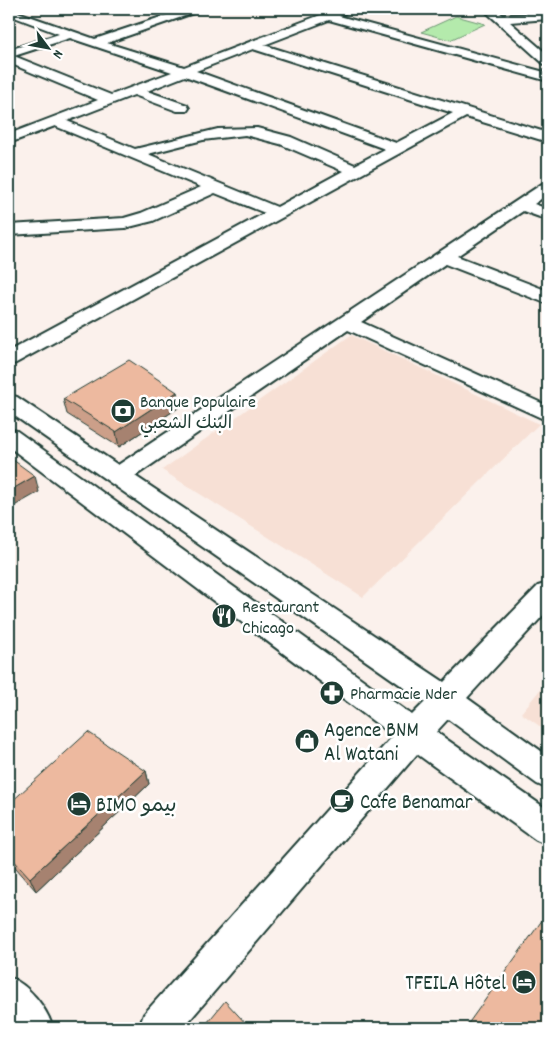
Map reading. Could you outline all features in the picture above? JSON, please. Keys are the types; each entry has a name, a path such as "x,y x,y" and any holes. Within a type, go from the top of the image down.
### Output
{"street":[{"path":"95,43 195,9"},
{"path":"9,138 347,9"},
{"path":"489,9 548,61"},
{"path":"14,14 42,12"},
{"path":"14,14 95,43 183,70 397,148"},
{"path":"327,16 548,77"},
{"path":"501,19 548,16"},
{"path":"9,54 70,34"},
{"path":"251,45 548,138"},
{"path":"9,59 108,99"},
{"path":"17,75 34,70"},
{"path":"132,90 182,108"},
{"path":"9,359 464,112"},
{"path":"54,121 278,213"},
{"path":"133,154 188,140 246,131 275,138 356,171"},
{"path":"9,230 125,223 147,217 214,187"},
{"path":"116,477 548,187"},
{"path":"521,205 548,215"},
{"path":"443,257 548,298"},
{"path":"346,322 548,414"},
{"path":"9,402 116,477 446,700 548,774"},
{"path":"9,436 414,734 548,829"},
{"path":"158,1028 414,734 548,593"},
{"path":"9,996 34,1028"}],"shaded area":[{"path":"351,335 539,424 363,597 162,470"},
{"path":"548,680 548,732 521,713"}],"green space":[{"path":"456,16 485,24 450,40 421,32"}],"building":[{"path":"129,360 177,392 116,432 63,399"},
{"path":"9,457 35,476 9,491"},
{"name":"BIMO بيمو","path":"88,732 146,771 30,878 9,855 9,804"},
{"name":"TFEILA Hôtel","path":"548,912 548,1028 465,1028"},
{"path":"225,1001 250,1028 203,1028"}],"place":[{"name":"Banque Populaire البنك الشعبي","path":"123,411"},
{"name":"Restaurant Chicago","path":"224,616"},
{"name":"Pharmacie Nder","path":"332,693"},
{"name":"Agence BNM Al Watani","path":"307,741"},
{"name":"Cafe Benamar","path":"342,801"},
{"name":"BIMO بيمو","path":"79,804"},
{"name":"TFEILA Hôtel","path":"524,982"}]}
